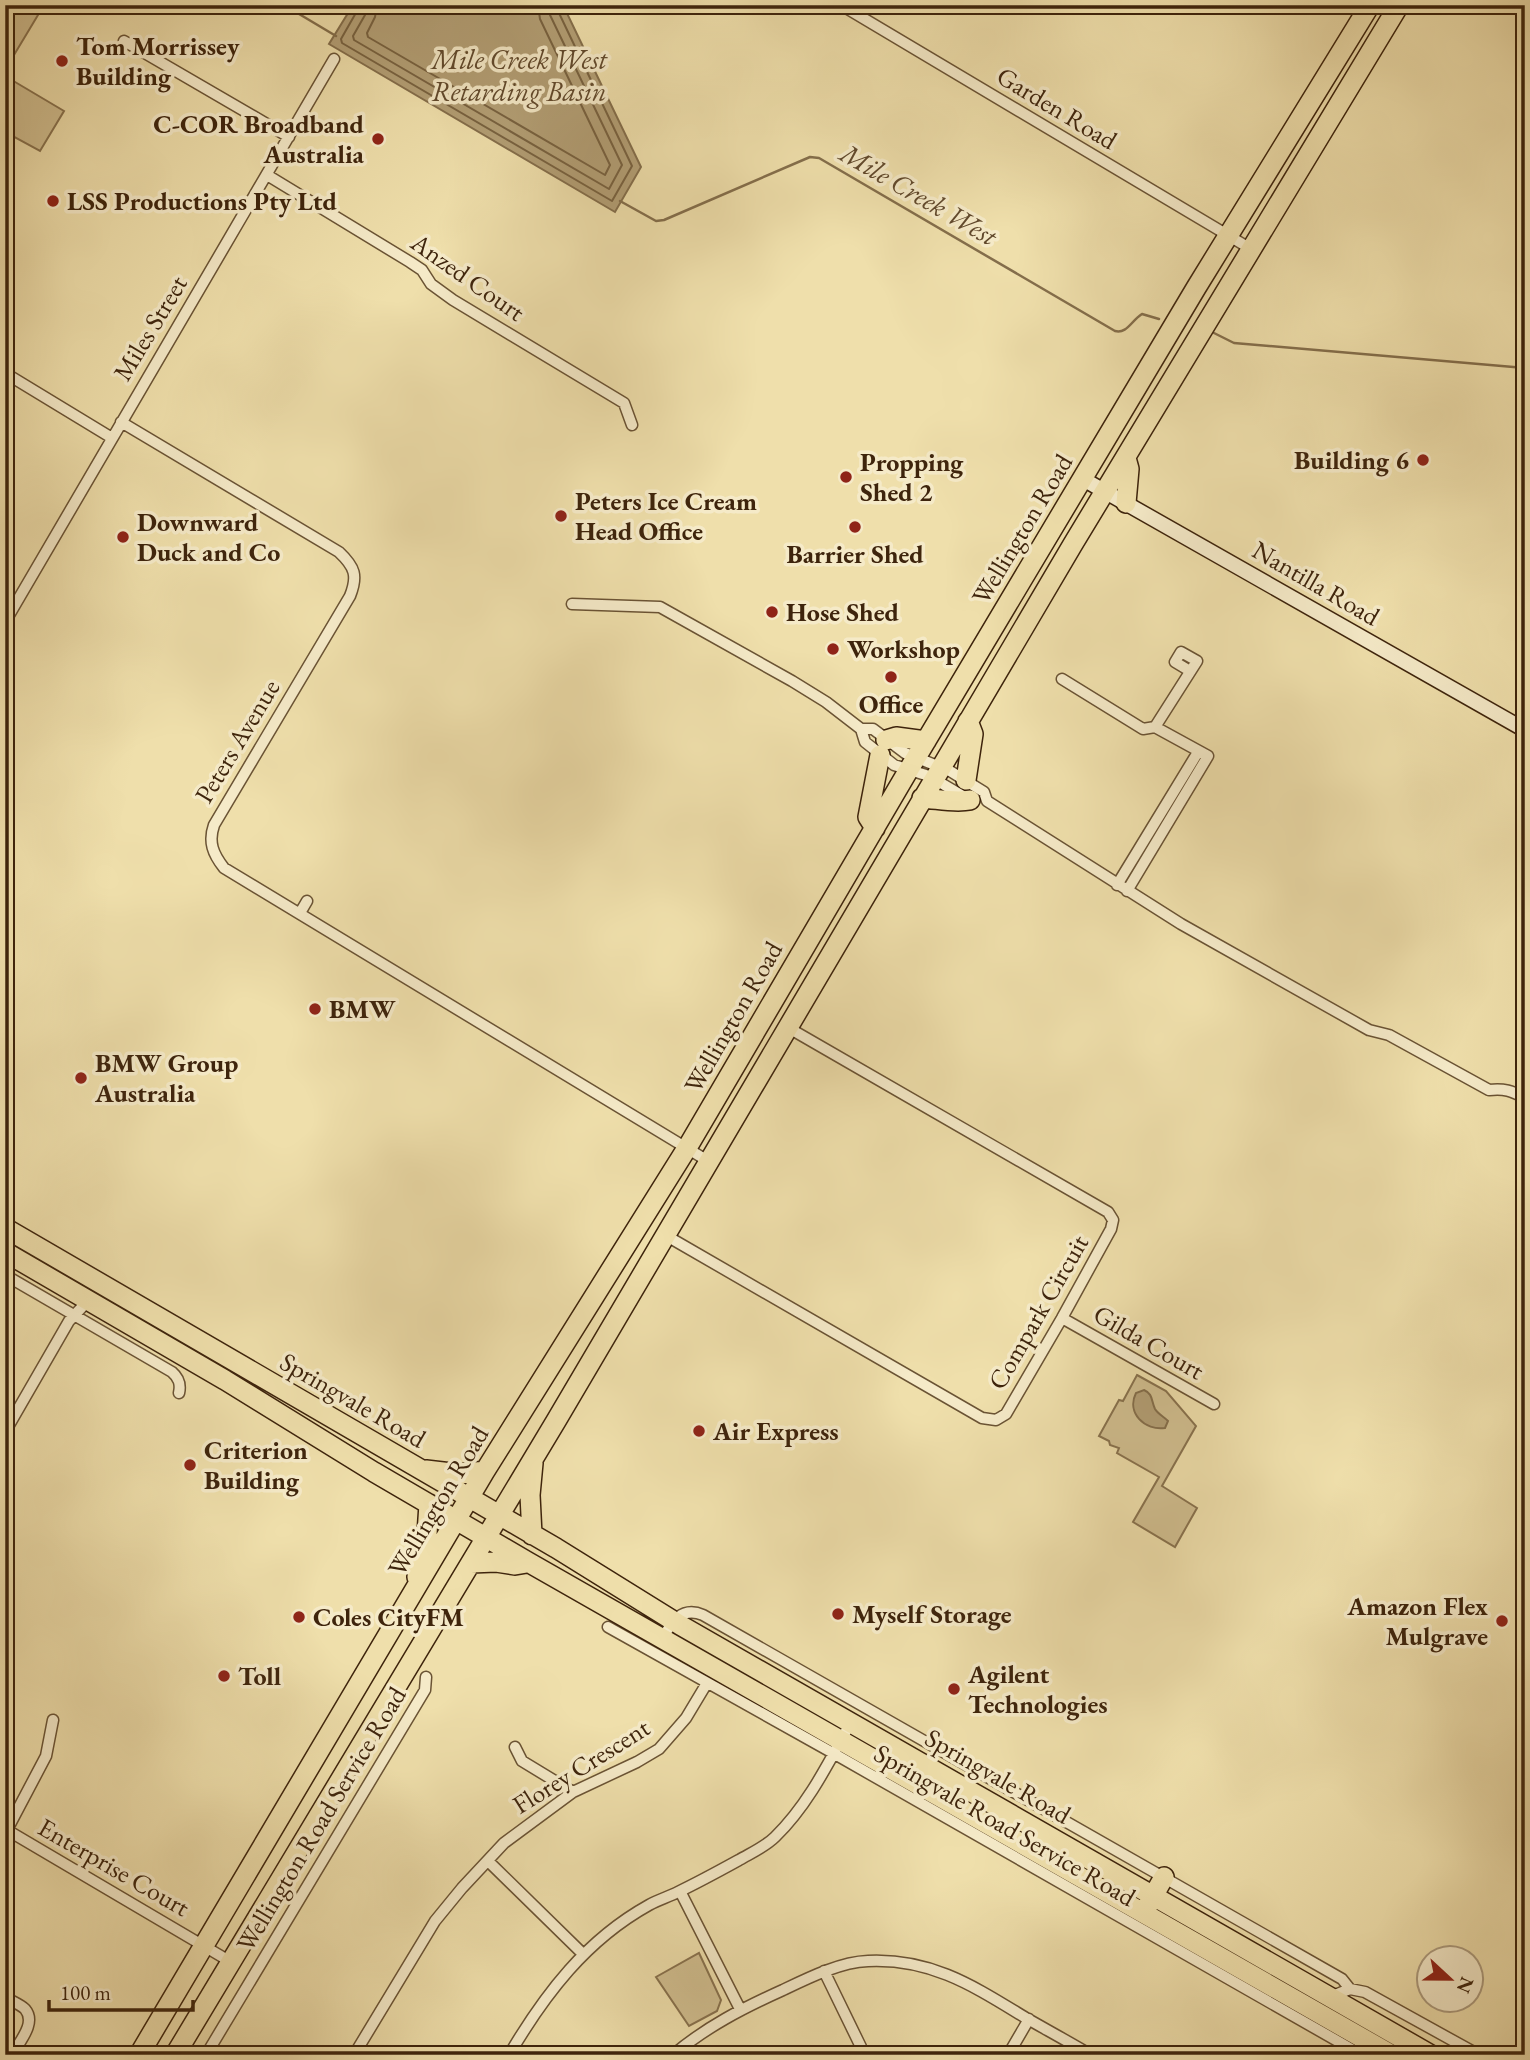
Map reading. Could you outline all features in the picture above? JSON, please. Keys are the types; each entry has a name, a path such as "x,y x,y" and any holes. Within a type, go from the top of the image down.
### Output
{"highway":[{"name":"Wellington Road","path":"139,2055 485,1471 687,1148 912,764 1228,235 1370,5"},
{"name":"Wellington Road","path":"175,2055 533,1459 968,720 1399,5"},
{"path":"1342,50 1364,63"},
{"path":"1100,500 1121,512 1130,505 1126,457"},
{"path":"966,780 973,734 968,720"},
{"path":"875,828 868,817 883,747 896,737 926,741"},
{"path":"922,798 978,801"},
{"name":"Springvale Road","path":"5,1228 422,1470 673,1620 1330,1997 1361,2040 1431,2055"},
{"name":"Springvale Road","path":"5,1252 225,1380 457,1520 615,1621 663,1638 837,1746 1067,1877 1143,1913 1391,2055"},
{"path":"532,1535 530,1495 533,1459"},
{"path":"422,1470 460,1474 485,1471"},
{"path":"415,1592 427,1534 429,1504"},
{"path":"471,1563 528,1563"},
{"path":"1143,1913 1164,1877"}],"street":[{"name":"Garden Road","path":"841,5 1251,248"},
{"path":"1514,5 1525,12"},
{"path":"124,41 289,137"},
{"name":"Miles Street","path":"5,622 334,59"},
{"name":"Anzed Court","path":"267,174 422,270 430,284 453,300 624,403 632,425"},
{"path":"5,373 112,438"},
{"name":"Peters Avenue","path":"121,422 339,552 348,560 354,572 350,596 214,825 211,835 212,849 224,868 708,1161"},
{"path":"1083,479 1100,500"},
{"name":"Nantilla Road","path":"1130,505 1525,730"},
{"path":"572,604 660,607 792,681 840,712 861,729 865,742 883,747 894,765 912,764 923,774 937,773 966,780 984,792 978,801"},
{"path":"1156,727 1191,671"},
{"path":"1062,679 1143,729 1156,727 1198,752 1122,888"},
{"path":"937,773 978,801 1181,924 1369,1030 1389,1035 1489,1090 1501,1088 1525,1098"},
{"path":"300,914 307,901"},
{"name":"Compark Circuit","path":"665,1235 982,1418 996,1420 1006,1415 1111,1229 1113,1220 1108,1212 787,1027"},
{"path":"5,1275 172,1372 178,1378 179,1393"},
{"path":"5,1432 69,1321 87,1300 97,1282"},
{"name":"Gilda Court","path":"1062,1318 1214,1404"},
{"name":"Springvale Road Service Road","path":"673,1620 682,1614 703,1615 1164,1877"},
{"path":"663,1638 673,1620"},
{"path":"615,1621 624,1636"},
{"name":"Springvale Road Service Road","path":"615,1621 624,1636 707,1682 837,1746"},
{"name":"Wellington Road Service Road","path":"206,2055 425,1690 426,1677"},
{"name":"Florey Crescent","path":"354,2055 435,1921 504,1843 573,1792 659,1749 686,1718 707,1682"},
{"name":"Enterprise Court","path":"53,1720 46,1756 7,1830 231,1962"},
{"path":"509,2055 534,2013 555,1985 583,1954 612,1930 649,1905 761,1848 773,1839 806,1801 851,1722"},
{"path":"515,1747 522,1761 573,1792"},
{"path":"488,1861 583,1954"},
{"name":"Springvale Road Service Road","path":"1067,1877 1361,2040"},
{"path":"1164,1877 1342,1979 1350,1989"},
{"path":"680,1891 740,2009"},
{"path":"1293,1952 1296,1977"},
{"path":"674,2054 706,2029 740,2009 824,1971 866,1961 897,1962 938,1970 975,1987 1091,2055"},
{"path":"824,1971 861,2047 861,2055"},
{"path":"1330,1997 1350,1989 1365,1992 1479,2055"},
{"path":"5,1997 24,2009 29,2019 29,2026 12,2055"},
{"path":"1008,2055 1029,2019"}],"shaded area":[{"path":"12,5 44,5 5,70 5,16"},
{"path":"5,76 64,111 40,151 5,132"},
{"path":"1137,1375 1166,1391 1196,1426 1162,1486 1197,1508 1175,1547 1133,1522 1159,1477 1117,1453 1119,1448 1099,1436"},
{"path":"699,1953 721,2000 717,2011 689,2026 656,1977"}],"water":[{"name":"Mile Creek West Retarding Basin","path":"353,5 563,5 641,167 615,212 329,44"},
{"path":"1144,1390 1150,1395 1156,1411 1168,1421 1165,1428 1144,1424 1136,1414 1136,1393"}],"waterway":[{"name":"Mile Creek West","path":"284,5 336,36"},
{"name":"Mile Creek West","path":"620,201 656,221 664,220 810,157 819,158 1115,331 1123,331 1142,314 1159,319"},
{"name":"Mile Creek West","path":"1214,333 1234,343 1525,368"}],"place":[{"name":"Tom Morrissey Building","path":"62,61"},
{"name":"C-COR Broadband Australia","path":"378,139"},
{"name":"LSS Productions Pty Ltd","path":"53,201"},
{"name":"Building 6","path":"1423,460"},
{"name":"Propping Shed 2","path":"846,477"},
{"name":"Peters Ice Cream Head Office","path":"561,516"},
{"name":"Barrier Shed","path":"855,527"},
{"name":"Downward Duck and Co","path":"123,537"},
{"name":"Hose Shed","path":"772,612"},
{"name":"Workshop","path":"833,649"},
{"name":"Office","path":"891,677"},
{"name":"BMW","path":"315,1009"},
{"name":"BMW Group Australia","path":"81,1078"},
{"name":"Air Express","path":"699,1431"},
{"name":"Criterion Building","path":"190,1465"},
{"name":"Myself Storage","path":"838,1614"},
{"name":"Coles CityFM","path":"299,1617"},
{"name":"Amazon Flex Mulgrave","path":"1502,1621"},
{"name":"Toll","path":"224,1676"},
{"name":"Agilent Technologies","path":"954,1689"}]}
